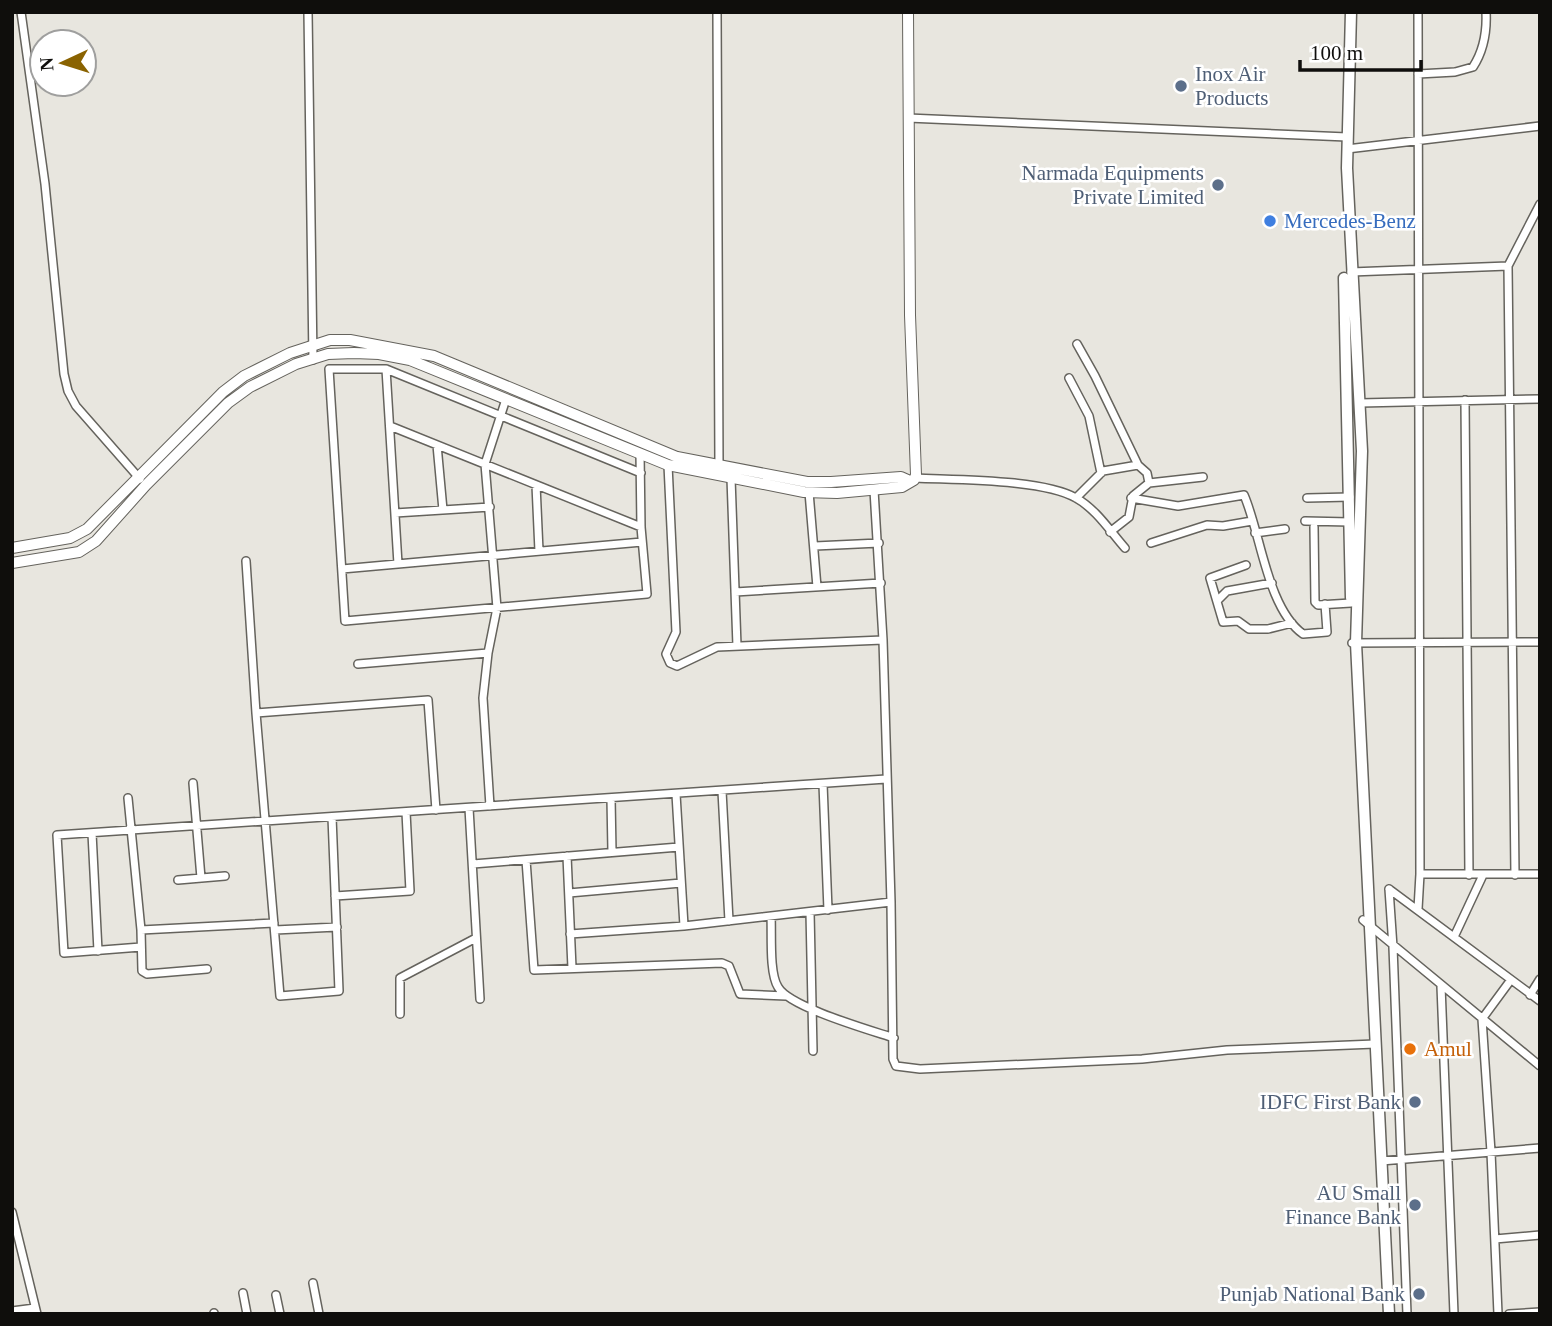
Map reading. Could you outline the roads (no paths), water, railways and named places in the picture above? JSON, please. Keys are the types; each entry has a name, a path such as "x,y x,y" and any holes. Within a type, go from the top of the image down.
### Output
{"main road":[{"path":"1348,12 1344,136 1351,603 1386,1314"},
{"path":"1344,136 1347,149 1351,272 1362,451 1354,643"},
{"path":"1373,1044 1381,1161 1386,1314"}],"street":[{"path":"21,12 45,184 68,391 76,406 146,485"},
{"path":"308,12 313,360"},
{"path":"717,12 719,465"},
{"path":"908,12 909,315 913,479"},
{"path":"1418,12 1418,909"},
{"path":"1418,74 1455,72 1473,66 1481,54 1486,12"},
{"path":"908,118 1344,136"},
{"path":"1347,149 1540,126"},
{"path":"1516,875 1508,266 1540,204"},
{"path":"1351,272 1508,266"},
{"path":"12,548 70,538 86,529 223,392 244,376 290,353 330,340 350,340 434,356 665,454 807,482 901,477 1048,487 1076,498 1097,515 1125,548"},
{"path":"1077,344 1149,483"},
{"path":"12,563 79,552 96,541 146,485 228,403 250,387 296,364 328,354 379,354 410,360 668,464 731,478 809,492 837,493 902,487 913,479"},
{"path":"640,453 641,473 641,527 647,594 345,621 329,369 386,369 641,473"},
{"path":"386,369 398,564"},
{"path":"1069,378 1089,416 1101,473"},
{"path":"490,806 483,698 488,653 498,608 485,464 506,399"},
{"path":"1360,403 1540,399"},
{"path":"1465,400 1469,875"},
{"path":"390,426 641,527"},
{"path":"437,445 443,510"},
{"path":"668,464 676,632 666,654 673,666 717,647 883,640"},
{"path":"1076,498 1101,473 1138,465"},
{"path":"1110,532 1129,517 1131,499 1149,483 1203,477"},
{"path":"731,478 737,646"},
{"path":"536,485 539,551"},
{"path":"874,490 883,640 894,1038 892,1059 896,1066 911,1069 1142,1059 1227,1050 1373,1044"},
{"path":"809,492 817,587"},
{"path":"1131,499 1178,506 1244,495 1281,608 1303,635 1326,632 1325,604"},
{"path":"1307,498 1350,497"},
{"path":"395,513 490,507"},
{"path":"1151,543 1206,525 1223,526 1252,521"},
{"path":"1305,521 1350,522"},
{"path":"1314,527 1315,602 1351,603"},
{"path":"1255,533 1285,529"},
{"path":"342,569 642,542"},
{"path":"815,545 879,543"},
{"path":"246,561 280,996 339,991 332,817"},
{"path":"1247,565 1210,578 1224,623 1238,621 1249,629 1268,629 1292,623"},
{"path":"735,592 881,583"},
{"path":"1217,601 1227,591 1272,583"},
{"path":"1354,643 1540,642"},
{"path":"358,664 488,653"},
{"path":"256,713 428,700 436,810"},
{"path":"141,947 64,953 57,835 886,779"},
{"path":"193,783 201,878"},
{"path":"823,784 828,910"},
{"path":"722,791 729,921"},
{"path":"676,794 684,926"},
{"path":"128,798 141,930 142,971 147,974 207,969"},
{"path":"611,798 612,852"},
{"path":"470,808 480,999"},
{"path":"335,895 410,891 406,812"},
{"path":"92,833 98,951"},
{"path":"473,864 679,847"},
{"path":"567,856 572,968"},
{"path":"526,860 534,970 722,963 729,966 740,993 786,996"},
{"path":"1420,874 1540,874"},
{"path":"1454,937 1483,875"},
{"path":"178,880 225,876"},
{"path":"569,893 681,883"},
{"path":"1408,1314 1389,889 1540,1001"},
{"path":"570,934 684,926 891,902"},
{"path":"810,912 813,1051"},
{"path":"771,916 774,970 778,987 786,996 812,1009 894,1038"},
{"path":"1366,923 1540,1066"},
{"path":"141,930 337,927"},
{"path":"400,1014 400,978 476,938"},
{"path":"1530,995 1540,979"},
{"path":"1498,1314 1482,1019 1510,981"},
{"path":"1441,986 1454,1314"},
{"path":"1381,1161 1540,1148"},
{"path":"12,1311 36,1311 13,1217"},
{"path":"1495,1239 1540,1235"},
{"path":"12,1261 23,1259"},
{"path":"313,1283 319,1314"},
{"path":"243,1293 247,1314"},
{"path":"276,1295 280,1314"},
{"path":"1509,1314 1540,1312"}],"place":[{"name":"Inox Air Products","path":"1181,86"},
{"name":"Narmada Equipments Private Limited","path":"1218,185"},
{"name":"Mercedes-Benz","path":"1270,221"},
{"name":"Amul","path":"1410,1049"},
{"name":"IDFC First Bank","path":"1415,1102"},
{"name":"AU Small Finance Bank","path":"1415,1205"},
{"name":"Punjab National Bank","path":"1419,1294"}]}
